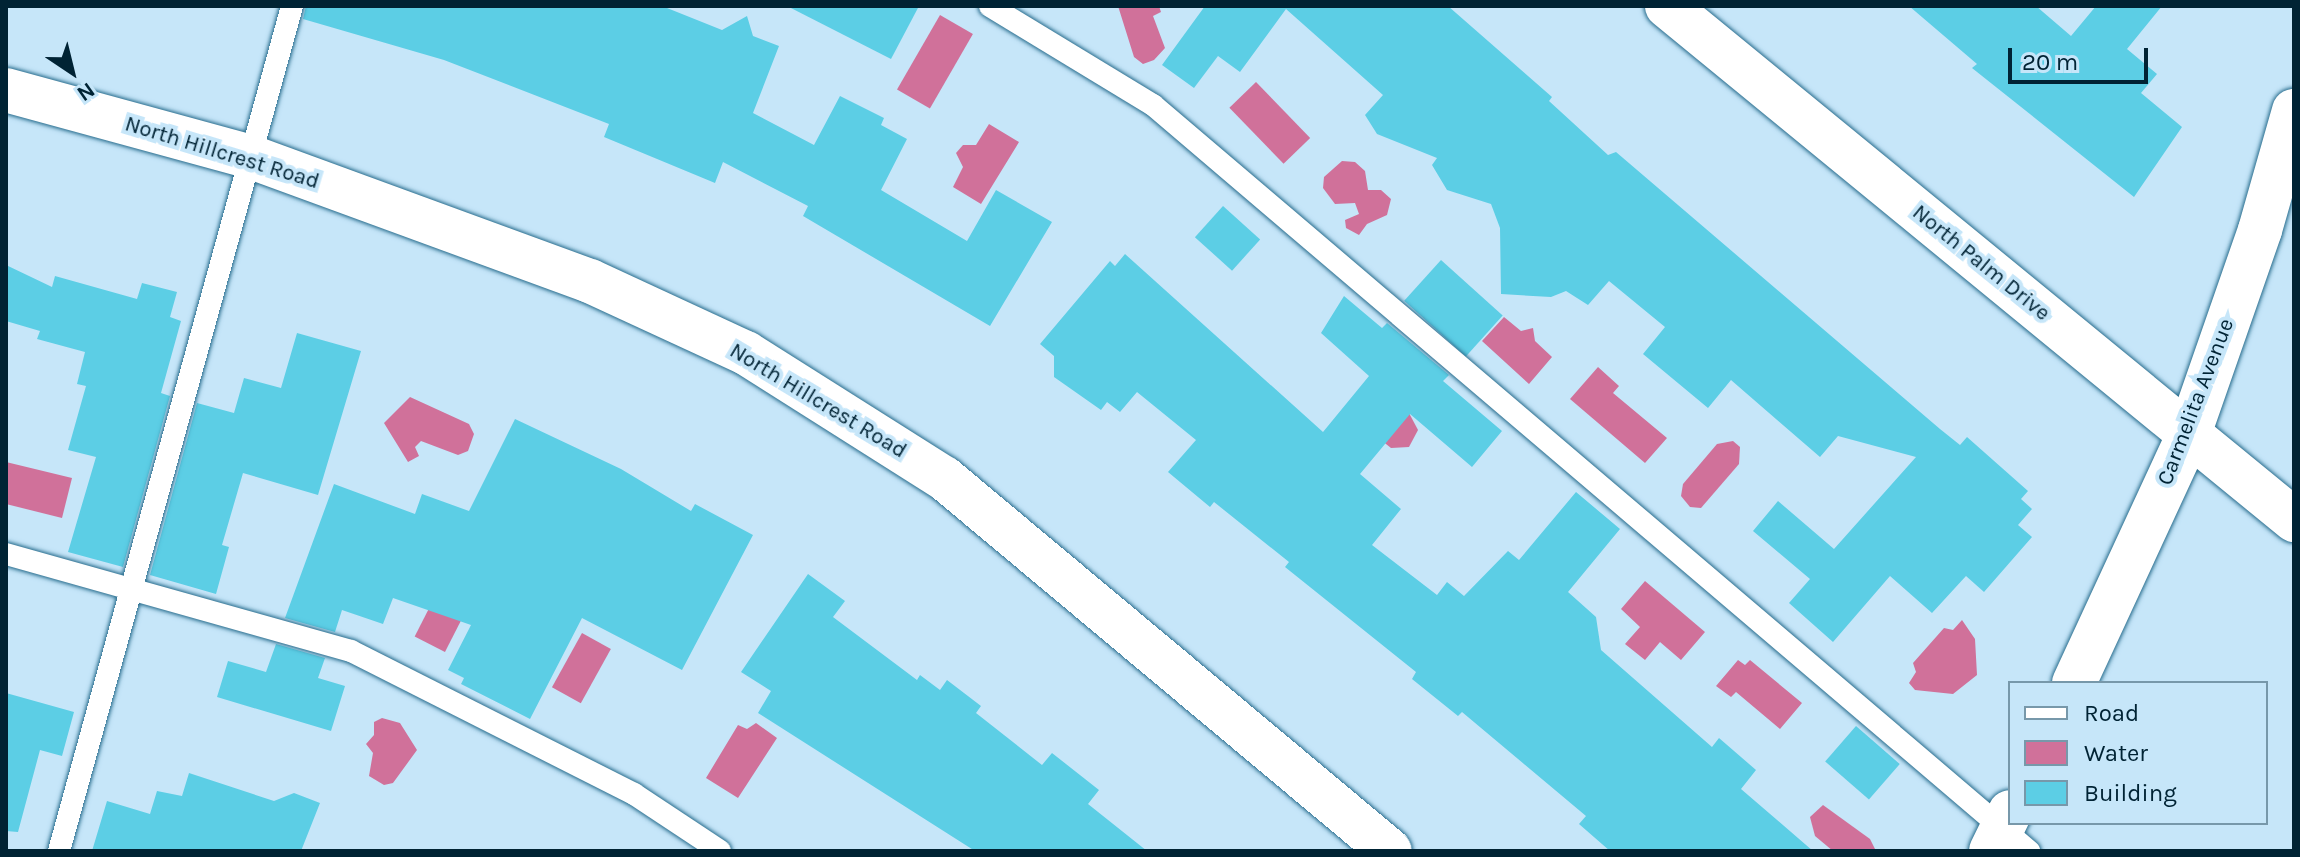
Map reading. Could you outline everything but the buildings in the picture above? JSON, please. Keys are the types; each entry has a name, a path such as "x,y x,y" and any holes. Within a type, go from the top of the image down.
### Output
{"street":[{"name":"North Palm Drive","path":"1667,6 2294,520"},
{"name":"North Hillcrest Road","path":"6,90 251,157 590,281 746,353 944,478 1390,851"},
{"name":"Carmelita Avenue","path":"2075,681 2189,434 2260,230 2294,111"}],"lane":[{"path":"59,851 292,6"},
{"path":"990,6 1153,105 2008,836"},
{"path":"6,554 351,651 634,794 720,851"}],"water":[{"path":"1118,6 1159,6 1161,12 1153,16 1165,48 1154,60 1143,64 1134,57"},
{"path":"940,15 973,34 930,108 897,89"},
{"path":"1256,82 1310,138 1284,164 1229,108"},
{"path":"989,124 1019,142 981,204 953,187 963,167 956,153 963,145 976,145"},
{"path":"1342,161 1355,162 1365,171 1368,190 1381,190 1391,199 1387,215 1367,224 1359,235 1346,228 1345,220 1359,214 1355,203 1335,204 1323,188 1324,177"},
{"path":"1504,317 1521,331 1533,328 1535,341 1552,357 1529,384 1482,341"},
{"path":"1598,367 1619,386 1613,393 1667,438 1645,463 1570,399"},
{"path":"410,397 469,424 474,434 468,451 458,455 421,441 415,447 419,456 408,462 384,423"},
{"path":"1409,413 1418,430 1409,447 1391,448 1366,428"},
{"path":"1733,441 1740,447 1739,464 1701,508 1690,507 1681,496 1683,484 1717,444"},
{"path":"6,462 72,478 62,518 6,504"},
{"path":"446,575 476,590 445,652 415,636"},
{"path":"1645,581 1705,632 1681,660 1660,642 1645,660 1625,644 1640,627 1621,609"},
{"path":"1962,620 1975,639 1977,675 1953,694 1915,690 1909,683 1916,672 1913,663 1944,628 1953,630"},
{"path":"582,633 611,649 581,703 552,687"},
{"path":"1738,660 1745,665 1750,660 1802,703 1780,729 1736,692 1731,697 1716,686"},
{"path":"382,718 400,723 417,750 393,783 384,785 369,776 373,753 366,744 374,735 374,722"},
{"path":"756,723 777,738 738,798 706,778 738,725 747,729"},
{"path":"1823,805 1870,839 1876,851 1833,851 1815,836 1810,817"}]}
